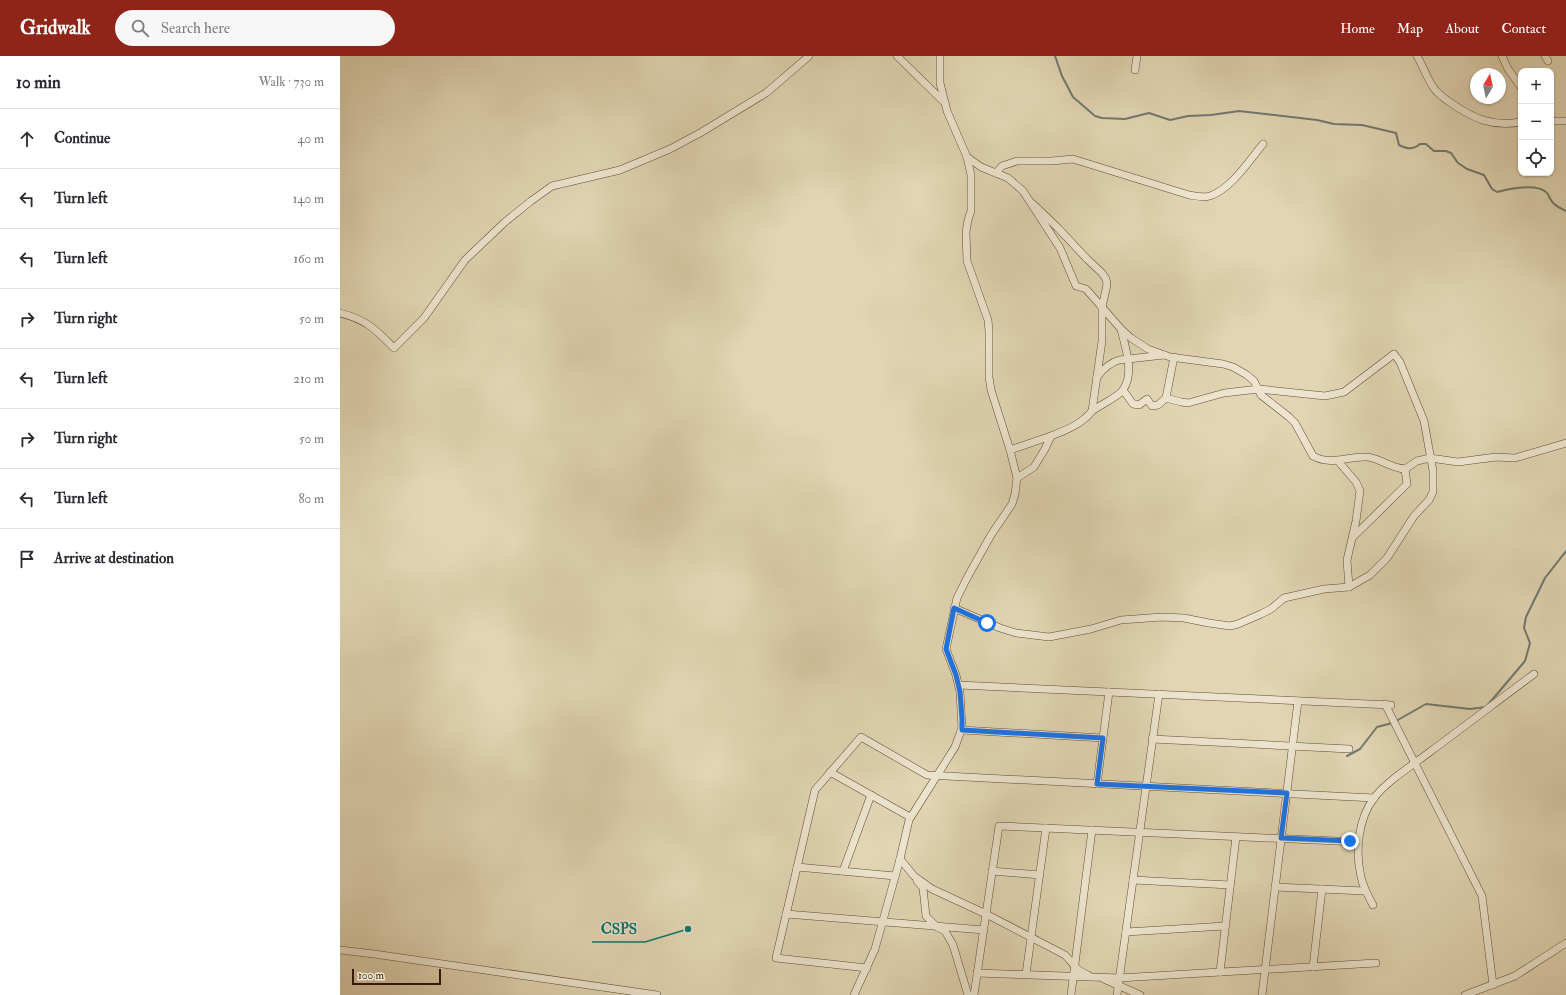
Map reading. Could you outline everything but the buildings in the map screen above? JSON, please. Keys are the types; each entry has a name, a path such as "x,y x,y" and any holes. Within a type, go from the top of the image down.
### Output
{"street":[{"path":"340,313 357,318 364,322 394,348 424,318 465,260 505,222 552,186 620,170 670,150 732,115 766,93 809,56"},
{"path":"896,56 945,103"},
{"path":"854,995 875,949 910,817 955,747 962,730 959,685 946,649 954,608 969,573 1015,498 1017,478 1010,450 991,390 989,376 988,320 967,261 966,232 971,211 971,175 967,157 947,111 940,83 940,56"},
{"path":"1135,70 1137,56"},
{"path":"1417,56 1433,87 1443,97 1467,114 1476,119 1498,124 1518,122"},
{"path":"1502,56 1508,69 1518,83"},
{"path":"1554,120 1564,122"},
{"path":"996,173 1002,166 1018,161 1052,161 1073,159 1188,195 1200,197 1209,196 1219,192 1230,183 1263,144"},
{"path":"967,157 981,167 1008,178 1018,187 1060,248 1076,286 1086,289 1121,329 1131,338 1148,350 1174,357 1223,364 1233,367 1247,375 1259,389 1261,395 1295,423 1313,456 1324,460 1338,461 1367,456 1404,470 1417,461 1430,458 1458,462 1496,457 1515,458 1566,442"},
{"path":"1028,200 1042,211 1078,251 1102,273 1107,285 1102,307 1102,341 1092,410"},
{"path":"1010,450 1051,436 1071,427 1085,418 1092,410 1123,390 1128,378 1128,359 1121,329"},
{"path":"954,608 1000,628 1016,633 1049,637 1091,629 1121,620 1162,617 1184,618 1230,626 1238,624 1271,609 1284,598 1324,589 1349,587 1370,574 1387,558 1414,516 1432,496 1434,484 1424,421 1400,362 1394,354 1344,392 1334,395 1325,396 1259,389 1224,393 1188,403 1166,398"},
{"path":"1096,377 1104,368 1113,362 1128,359 1151,358 1164,355"},
{"path":"1123,390 1129,399 1136,405 1147,399 1150,405 1155,406 1166,398 1174,357"},
{"path":"1017,478 1034,467 1051,436"},
{"path":"1338,461 1356,482 1360,491 1353,538 1347,560 1349,587"},
{"path":"1353,538 1407,484 1404,470"},
{"path":"1373,905 1365,891 1361,877 1358,855 1359,842 1365,814 1374,798 1387,785 1415,763 1534,674"},
{"path":"959,685 1388,705 1415,763 1482,896 1493,985"},
{"path":"1097,784 1109,692"},
{"path":"1117,995 1159,694"},
{"path":"1262,995 1298,700"},
{"path":"962,730 1103,738"},
{"path":"867,968 776,958 815,790 861,737 927,775 1374,798"},
{"path":"1152,740 1349,749"},
{"path":"830,772 910,817"},
{"path":"843,871 871,795"},
{"path":"974,995 999,826 1359,842"},
{"path":"1026,974 1046,828"},
{"path":"1071,995 1092,830"},
{"path":"1220,972 1236,836"},
{"path":"900,859 922,888 926,916 937,927 945,931 953,945 968,995"},
{"path":"797,867 895,876"},
{"path":"992,871 1040,875"},
{"path":"914,876 932,889 986,914 1065,956 1070,960 1074,968 1087,975 1104,979 1119,981 1220,972 1376,963"},
{"path":"1133,880 1230,885"},
{"path":"1275,887 1365,891"},
{"path":"1313,967 1322,889"},
{"path":"786,914 984,930"},
{"path":"1126,932 1225,926"},
{"path":"1465,995 1521,973 1566,943"},
{"path":"340,950 657,995"},
{"path":"977,973 1095,977"},
{"path":"1119,981 1140,995"}],"waterway":[{"path":"1055,56 1062,76 1073,97 1095,116 1102,118 1125,119 1149,113 1170,120 1188,116 1211,115 1239,111 1317,120 1334,124 1362,125 1396,133 1399,145 1405,147 1412,148 1420,144 1426,144 1434,151 1446,151 1451,153 1458,163 1467,169 1484,175 1492,189 1497,192 1508,189 1529,187 1541,189 1547,193 1557,207 1566,211"},
{"path":"1396,721 1426,704 1470,709 1486,707 1525,661 1530,643 1524,628 1526,617 1545,578 1566,551"},
{"path":"1347,756 1360,749 1377,727 1392,723"}],"place":[{"name":"CSPS","path":"688,929"}],"route":[{"path":"987,623 954,608 946,649 956,675 960,692 962,730 1103,738 1097,784 1287,793 1281,838 1350,841"}]}
